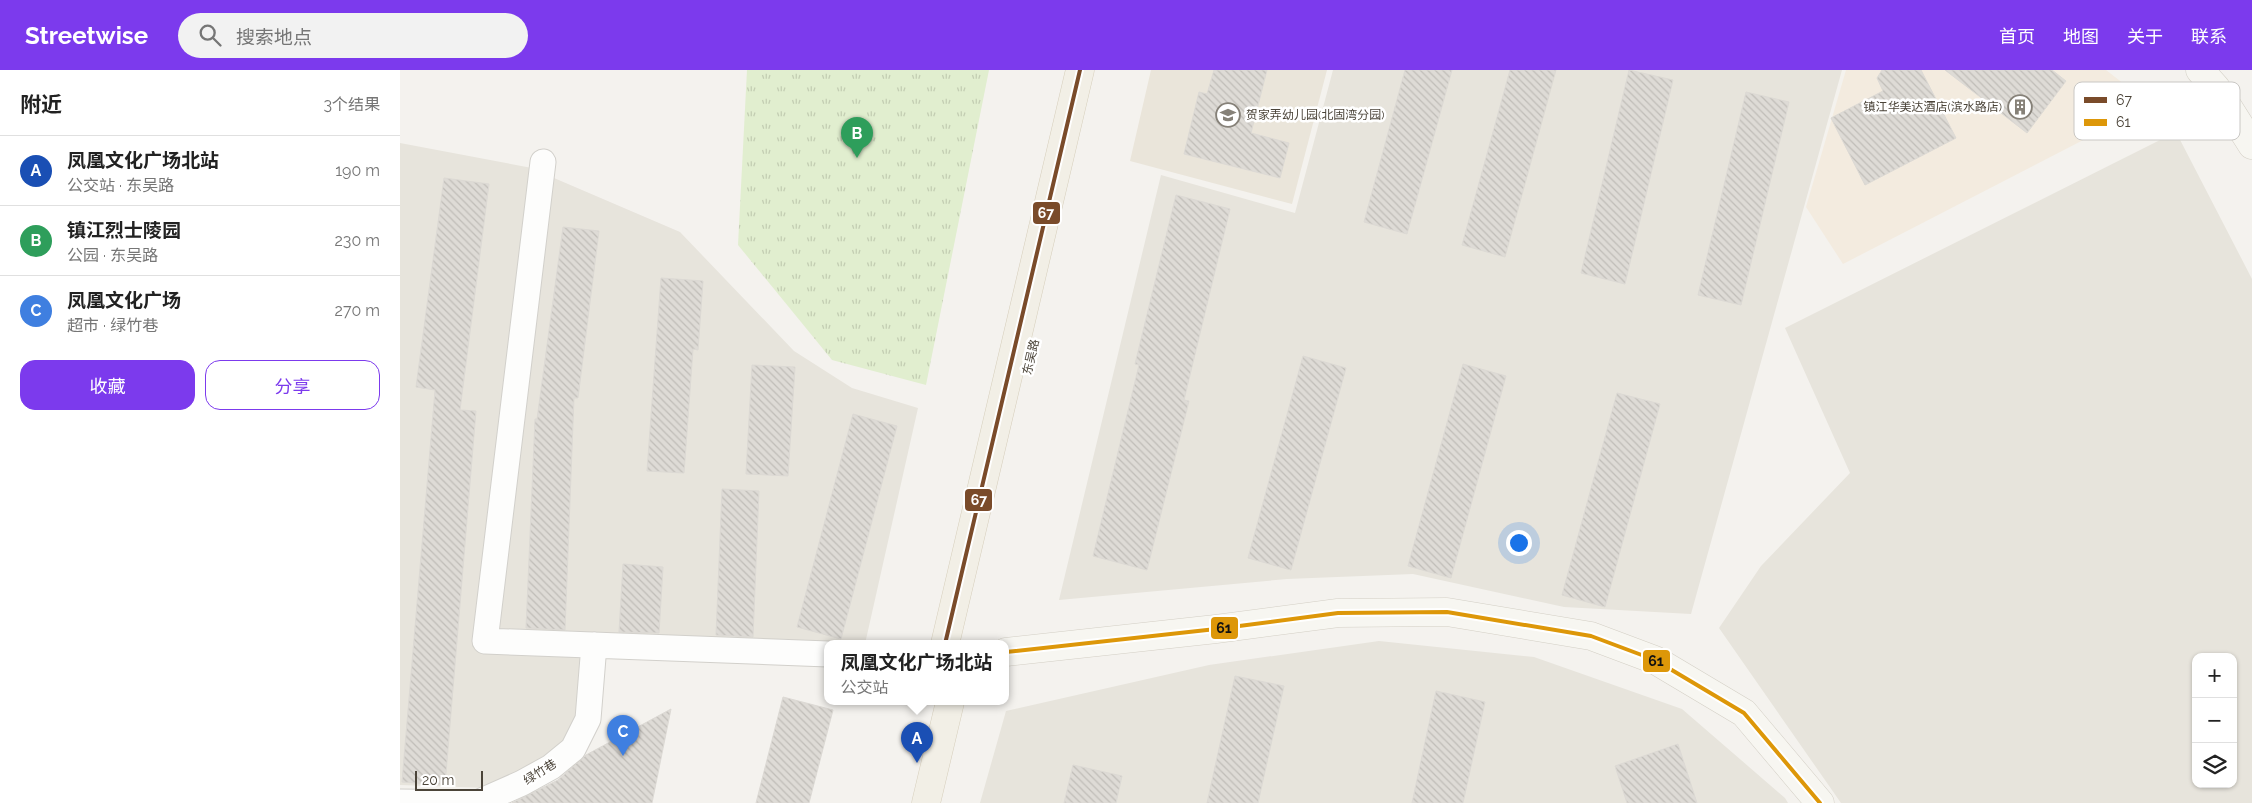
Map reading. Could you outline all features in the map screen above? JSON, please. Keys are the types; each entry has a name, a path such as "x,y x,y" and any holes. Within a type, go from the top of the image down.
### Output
{"main road":[{"name":"东吴路","path":"946,640 1080,70"},
{"name":"东吴路","path":"964,640 1098,70"},
{"path":"907,803 930,705"},
{"path":"926,803 949,705"}],"street":[{"path":"2200,70 2211,82"},
{"path":"2240,126 2252,145"},
{"path":"543,162 485,641 824,654"},
{"path":"1009,652 1216,629 1338,613 1447,612 1591,636 1655,660 1744,713 1820,803"},
{"name":"绿竹巷","path":"400,802 477,803 522,783 551,766 573,749 588,719 594,645"}],"shaded area":[{"name":"贺家弄幼儿园(北固湾分园)","path":"1151,70 1327,70 1292,204 1130,161"},
{"path":"1333,70 1842,70 1691,614 1564,607 1413,574 1287,579 1059,600 1161,175 1295,213"},
{"path":"1846,70 2106,70 2121,82 2074,82 2074,140 2083,140 1843,264 1806,207"},
{"path":"2160,140 2180,140 2252,279 2252,803 1841,803 1719,628 1761,566 1850,473 1785,328"},
{"path":"400,143 532,168 478,646 588,652 578,730 529,767 491,788 400,785"},
{"path":"547,175 680,232 794,351 852,388 918,408 866,640 824,640 824,643 491,634"},
{"path":"1379,641 1534,657 1682,709 1785,798 1788,803 980,803 1006,711 1209,665"}],"green space":[{"path":"747,70 989,70 926,385 832,360 738,245"}],"building":[{"path":"1214,70 1267,70 1251,133 1289,143 1280,178 1184,154 1199,92 1207,94"},
{"path":"1405,70 1452,70 1407,234 1364,222"},
{"path":"1510,70 1556,70 1505,257 1462,245"},
{"path":"1629,70 1673,80 1625,284 1581,273"},
{"path":"1882,70 1921,70 1956,138 1865,185 1831,118 1883,91 1877,78"},
{"name":"镇江华美达酒店(滨水路店)","path":"1945,70 2052,70 2066,81 2027,133"},
{"path":"1746,92 1789,102 1741,305 1698,295"},
{"path":"444,178 489,184 460,410 476,411 445,785 402,782 435,390 416,387"},
{"path":"1176,195 1230,209 1184,400 1189,401 1147,570 1093,556 1139,365 1135,364"},
{"path":"563,227 599,231 578,398 574,398 565,630 526,628 535,419 537,419"},
{"path":"661,278 703,281 698,350 693,349 684,473 647,471"},
{"path":"1303,356 1346,368 1291,570 1248,558"},
{"path":"1463,364 1506,376 1451,578 1408,566"},
{"path":"752,365 795,367 788,476 746,474"},
{"path":"1617,393 1660,404 1605,607 1562,595"},
{"path":"853,414 897,426 841,639 797,627"},
{"path":"722,489 759,491 753,637 716,635"},
{"path":"623,564 663,567 659,633 619,632"},
{"path":"1235,676 1284,686 1258,803 1207,803"},
{"path":"1436,691 1485,702 1463,803 1412,803"},
{"path":"783,697 833,710 809,803 756,803"},
{"path":"671,709 652,803 512,803 558,780 586,755"},
{"path":"1678,744 1697,803 1627,803 1615,766"},
{"path":"1073,765 1122,776 1116,803 1064,803"}],"transit line":[{"name":"67","path":"946,640 1080,70"},
{"name":"61","path":"1009,652 1216,629 1338,613 1447,612 1591,636 1655,660 1744,713 1820,803"}],"place":[{"name":"镇江华美达酒店(滨水路店)","path":"2020,107"},
{"name":"贺家弄幼儿园(北固湾分园)","path":"1228,115"},
{"name":"镇江烈士陵园","path":"857,158"},
{"name":"凤凰文化广场","path":"623,756"},
{"name":"凤凰文化广场北站","path":"917,763"}]}
